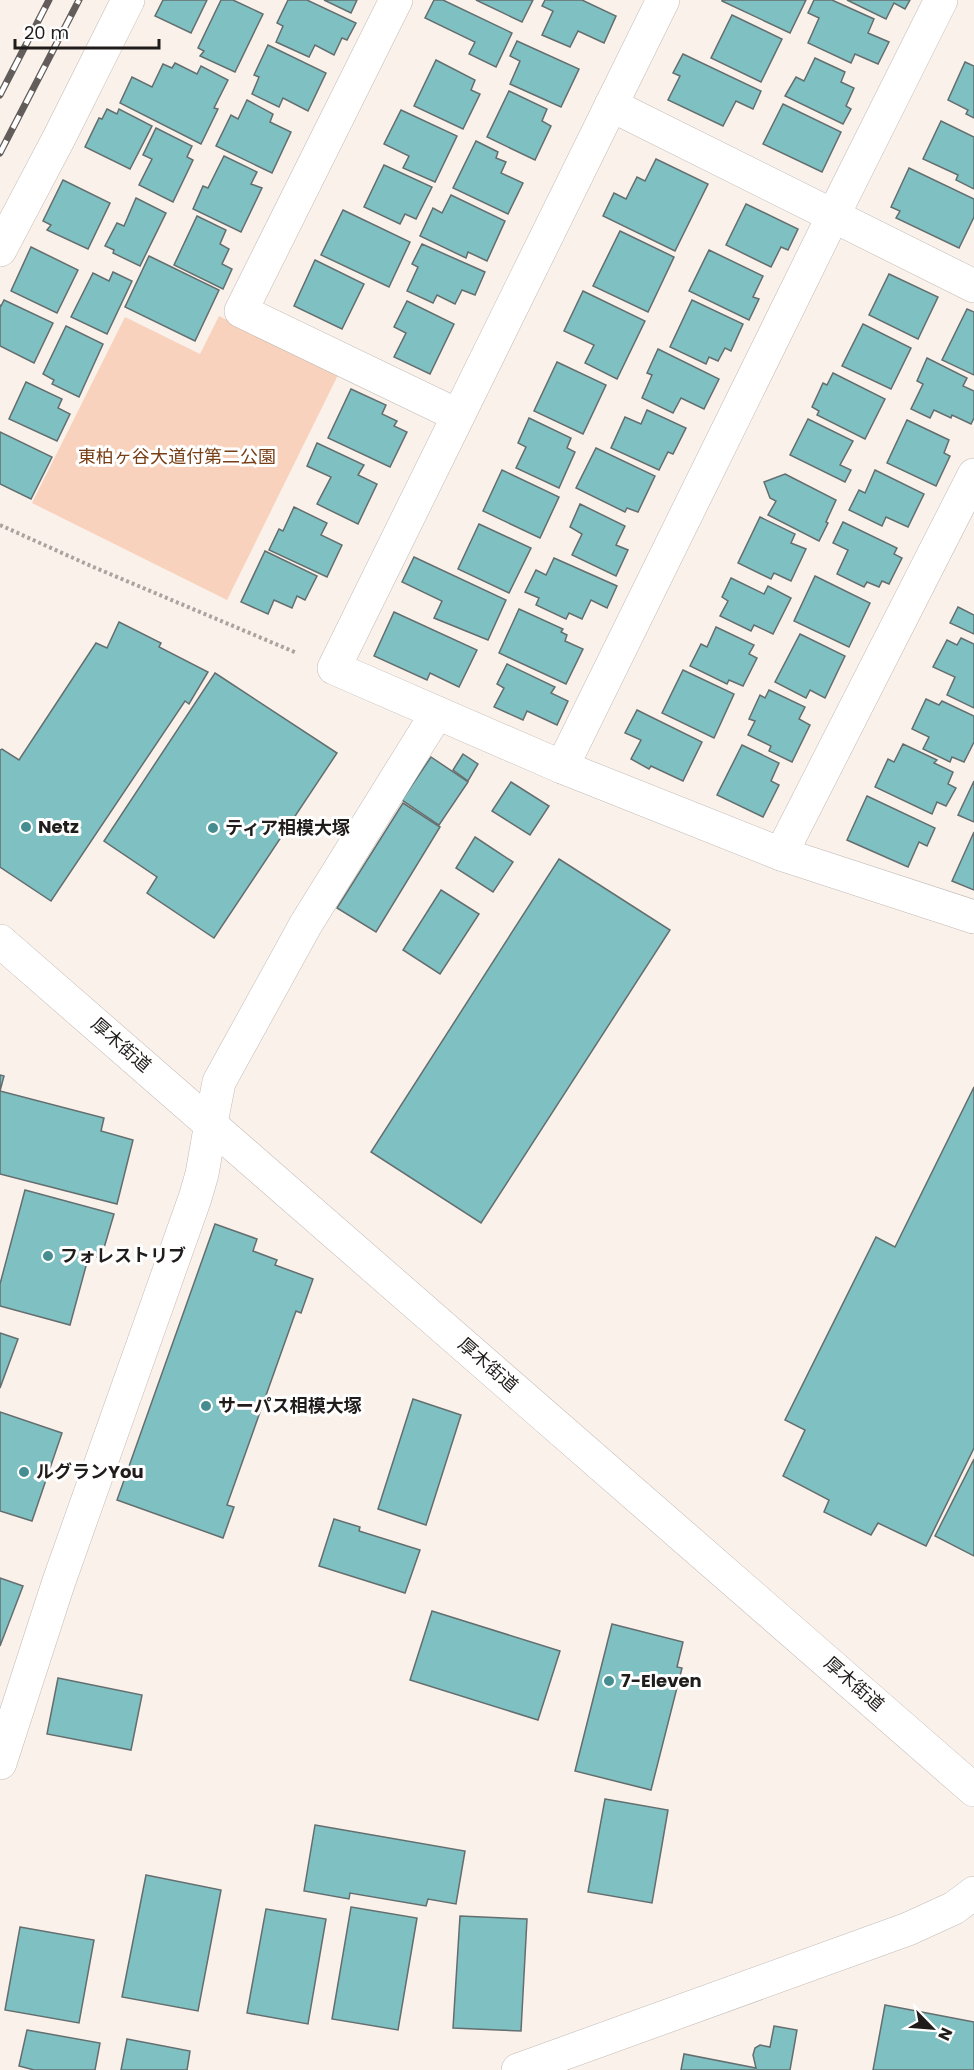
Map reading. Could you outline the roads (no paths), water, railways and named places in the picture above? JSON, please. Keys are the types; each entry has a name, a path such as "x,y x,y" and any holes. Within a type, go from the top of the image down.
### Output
{"street":[{"path":"0,250 65,127 128,0"},
{"path":"396,0 241,311 457,415"},
{"path":"663,0 334,668 561,767 781,854 974,917"},
{"path":"561,767 941,0"},
{"path":"611,105 974,286"},
{"path":"781,854 974,475"},
{"path":"0,1763 58,1584 195,1198 202,1174 219,1082 306,924 437,713"},
{"name":"厚木街道","path":"0,941 974,1790"},
{"path":"518,2070 908,1929 954,1908 974,1893"}],"railway":[{"path":"0,95 49,0"},
{"path":"0,153 79,0"}],"place":[{"name":"Netz","path":"26,827"},
{"name":"ティア相模大塚","path":"213,828"},
{"name":"フォレストリブ","path":"48,1256"},
{"name":"サーパス相模大塚","path":"206,1406"},
{"name":"ルグランYou","path":"24,1472"},
{"name":"7-Eleven","path":"609,1681"}],"park label":[{"name":"東柏ヶ谷大道付第二公園","path":"177,457"}]}
